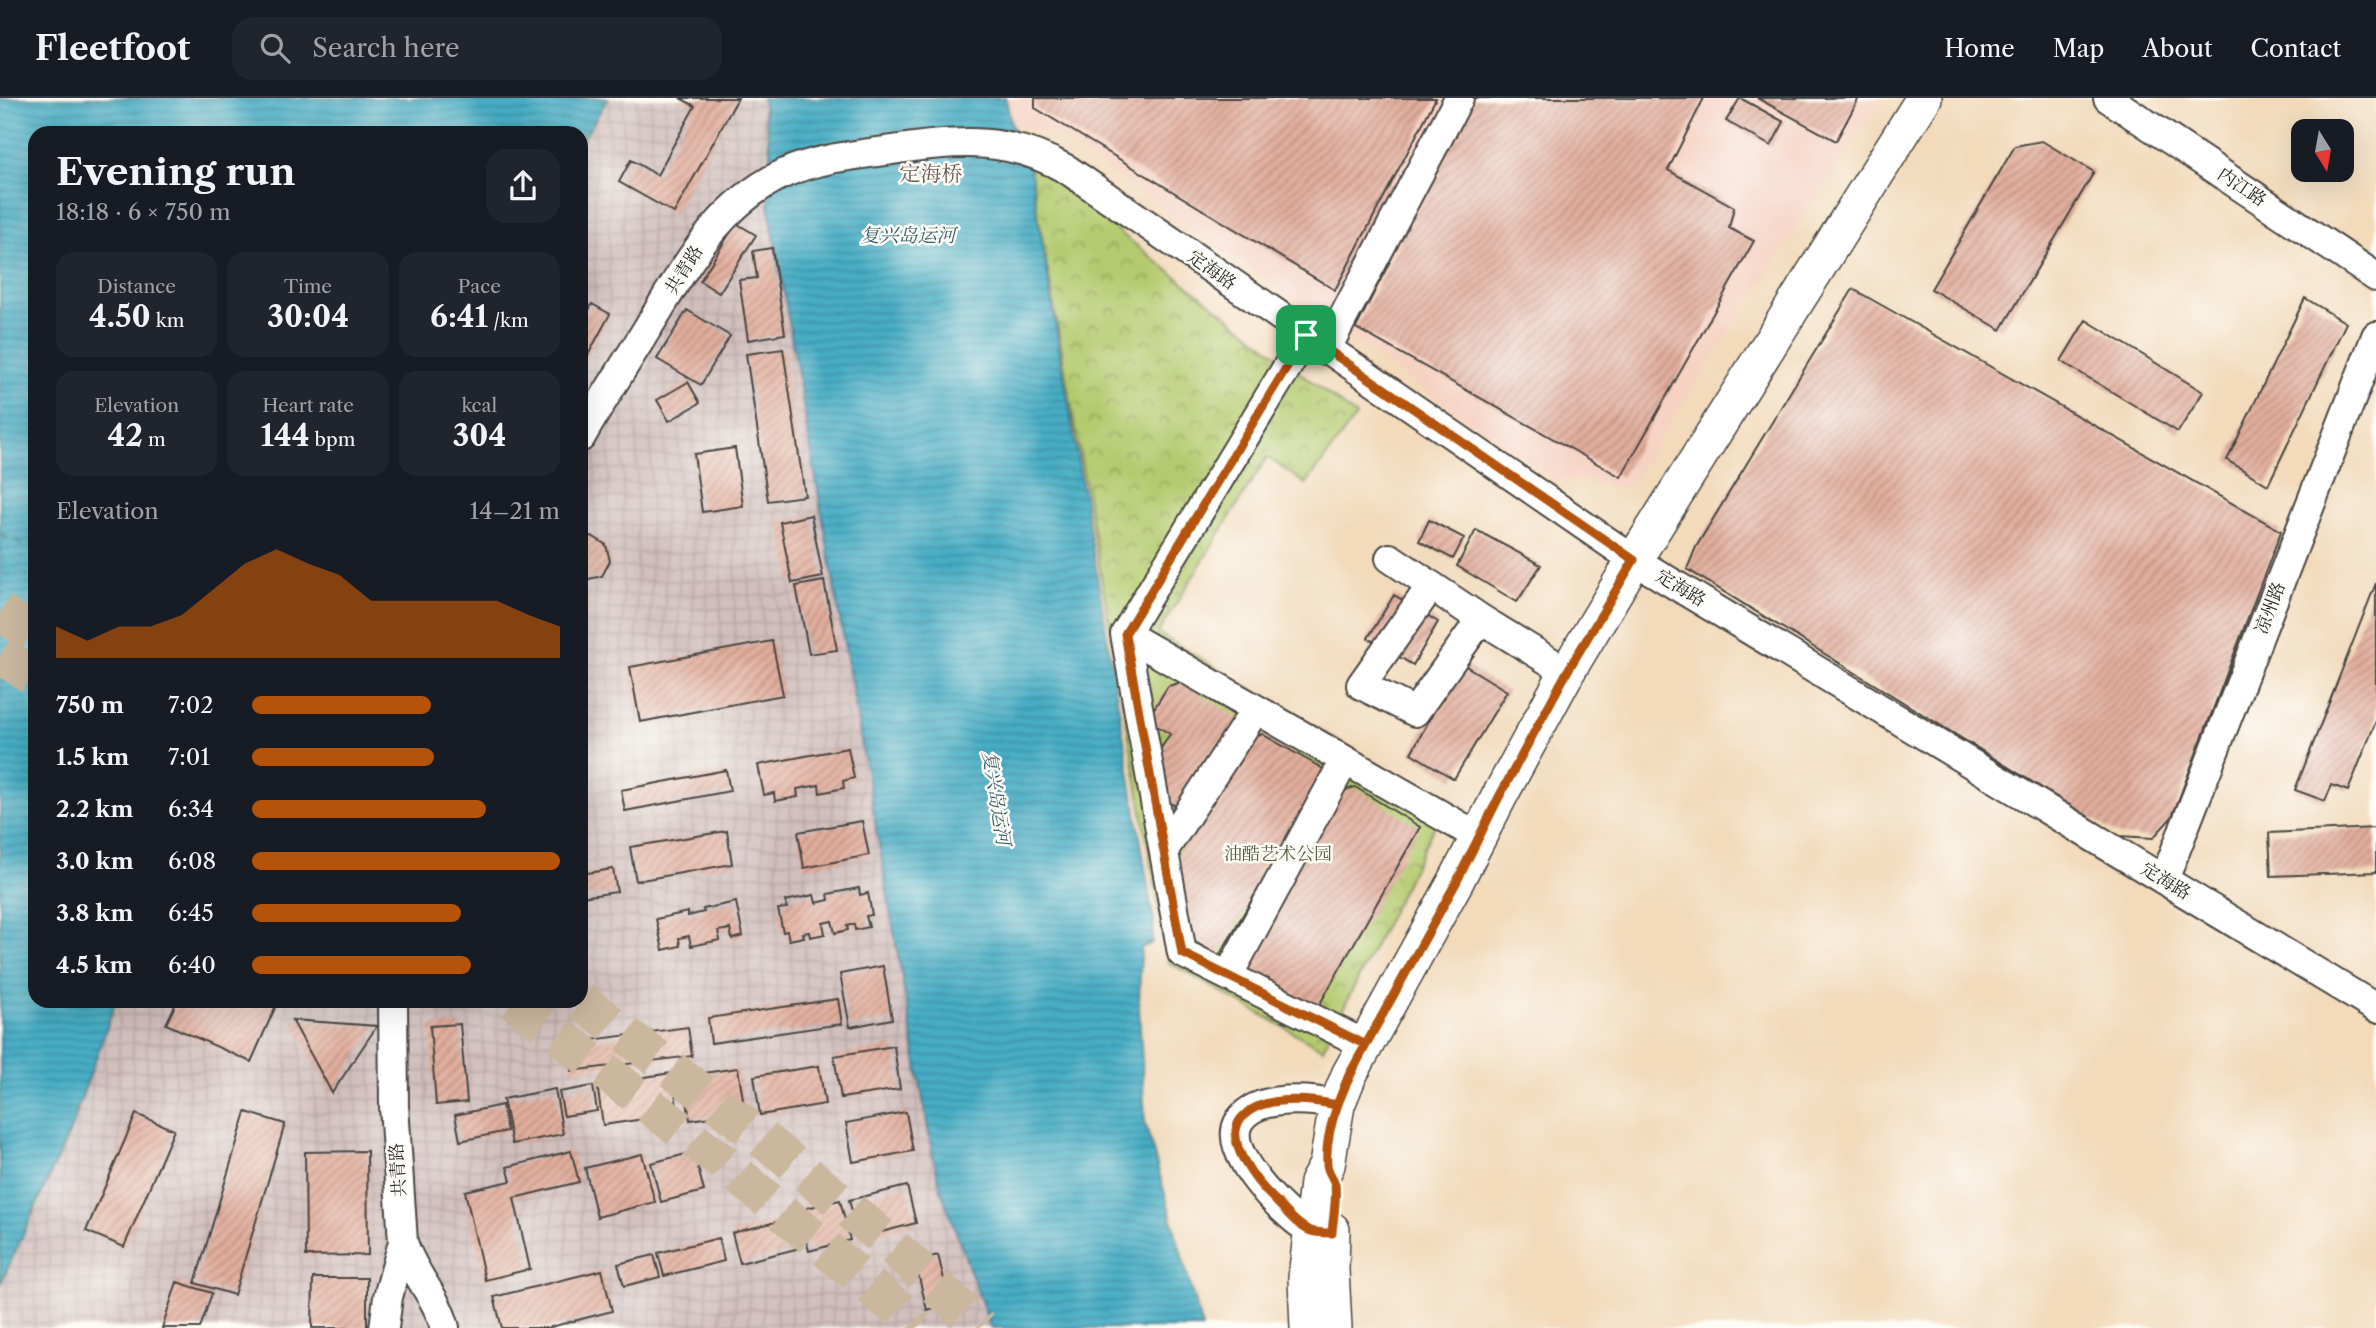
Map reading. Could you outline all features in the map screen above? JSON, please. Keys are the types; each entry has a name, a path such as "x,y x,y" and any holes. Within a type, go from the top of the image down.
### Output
{"main road":[{"path":"1308,1328 1306,1278 1335,1183 1327,1165 1337,1105 1349,1075 1567,672 1914,101"},
{"path":"1321,1232 1331,1270 1334,1328"}],"street":[{"path":"1366,1045 1182,953 1125,634 1316,343 1459,98"},
{"name":"内江路","path":"2108,98 2376,277"},
{"name":"定海路","path":"836,159 936,144 988,143 1044,156 1634,560 2376,1008"},
{"name":"共青路","path":"588,426 700,245 726,213 748,194 787,173 836,159"},
{"name":"凉州路","path":"2164,880 2376,336"},
{"path":"1390,558 1567,672"},
{"path":"1431,586 1361,685 1415,712 1481,619"},
{"path":"1125,634 1479,837"},
{"path":"1164,850 1256,709"},
{"path":"1228,976 1345,760"},
{"name":"共青路","path":"393,1008 394,1106 403,1241 410,1261 430,1292 446,1328"},
{"path":"1321,1232 1289,1214 1258,1183 1239,1148 1236,1134 1239,1121 1253,1110 1270,1104 1311,1099 1337,1105"},
{"path":"384,1328 388,1297 403,1241"},
{"path":"388,1297 430,1292"}],"shaded area":[{"path":"608,98 762,98 771,156 769,207 932,1152 941,1190 991,1328 0,1328 0,1285 69,1133 114,1008 588,1008 588,131"},
{"path":"1007,98 1881,98 1628,488 1585,480 1556,481 1066,142 1037,129 1011,124"}],"green space":[{"name":"油酷艺术公园","path":"1029,162 1356,416 1306,484 1267,457 1158,633 1445,805 1323,1049 1168,962"}],"water":[{"path":"0,98 608,98 588,131 588,126 28,126 28,1008 114,1008 69,1133 0,1285"},
{"name":"复兴岛运河","path":"762,98 1006,98 1011,124 1029,162 1154,922 1152,943 1141,948 1139,1006 1145,1122 1202,1328 991,1328 941,1190 932,1152 769,207 771,156"}],"building":[{"path":"680,98 738,98 674,213 619,182 631,160 657,175 695,106"},
{"path":"1035,98 1436,98 1335,290 1035,108"},
{"path":"1473,98 1704,98 1668,170 1734,207 1729,228 1754,241 1621,477 1356,328"},
{"path":"1740,98 1784,122 1771,146 1726,121"},
{"path":"1757,98 1859,98 1836,141"},
{"path":"2042,141 2094,172 2001,330 1931,289 2015,146"},
{"path":"736,223 756,235 719,293 700,281"},
{"path":"772,248 785,334 748,340 739,280 757,278 753,251"},
{"path":"1853,289 2281,531 2172,817 2153,838 2120,836 1687,569 1696,547"},
{"path":"2305,298 2346,323 2268,485 2227,460"},
{"path":"592,304 610,314 588,355 588,312"},
{"path":"687,310 730,336 701,385 657,359"},
{"path":"2086,320 2203,392 2178,432 2061,361"},
{"path":"783,349 805,496 768,501 746,354"},
{"path":"688,382 700,403 669,421 657,400"},
{"path":"735,448 743,506 702,512 694,454"},
{"path":"811,515 823,577 792,583 780,522"},
{"path":"1429,520 1464,538 1453,559 1419,541"},
{"path":"1476,530 1541,565 1517,602 1457,566"},
{"path":"592,536 606,545 610,561 602,576 588,579 588,537"},
{"path":"824,581 837,650 809,654 796,586"},
{"path":"2376,583 2376,721 2348,791 2332,785 2325,801 2295,790"},
{"path":"1394,595 1438,622 1413,665 1368,638"},
{"path":"772,641 783,695 640,722 630,667"},
{"path":"1461,663 1507,691 1454,779 1411,753"},
{"path":"1182,682 1243,721 1184,811 1169,802 1156,756 1170,734 1147,720 1168,686"},
{"path":"1262,734 1327,771 1219,956 1195,942 1174,860 1247,737"},
{"path":"848,748 854,778 843,781 844,788 820,793 819,785 797,789 798,797 775,801 774,793 764,795 758,765"},
{"path":"726,770 730,791 625,811 621,790"},
{"path":"1355,787 1420,827 1317,1009 1247,976 1242,962 1340,792"},
{"path":"862,821 869,855 804,868 798,832"},
{"path":"2376,828 2376,872 2271,876 2269,833"},
{"path":"727,831 732,864 636,881 630,847"},
{"path":"613,869 617,892 588,896 588,873"},
{"path":"859,888 860,895 868,893 872,915 866,916 869,927 855,930 854,924 847,926 848,930 835,933 832,921 823,923 825,934 810,937 809,932 803,933 804,937 789,940 787,931 783,932 778,909 787,908 785,901 814,895 816,903 829,900 828,894"},
{"path":"736,902 743,936 732,939 730,929 718,931 720,940 691,946 689,936 679,938 680,946 663,950 656,919 688,912 688,916 704,912 703,909"},
{"path":"883,966 892,1019 850,1027 840,974"},
{"path":"838,999 842,1024 711,1043 708,1018"},
{"path":"174,1008 275,1008 251,1062 166,1024"},
{"path":"292,1020 377,1026 332,1093"},
{"path":"460,1024 467,1102 436,1105 430,1026"},
{"path":"688,1027 692,1056 571,1071 568,1043"},
{"path":"894,1046 900,1089 841,1098 834,1056"},
{"path":"819,1066 825,1104 760,1115 754,1076"},
{"path":"738,1068 745,1112 690,1120 683,1076"},
{"path":"672,1073 678,1114 603,1125 597,1084"},
{"path":"593,1086 597,1111 564,1116 559,1092"},
{"path":"555,1089 563,1134 512,1144 503,1099"},
{"path":"502,1105 507,1131 460,1141 455,1115"},
{"path":"246,1112 285,1124 234,1295 195,1283"},
{"path":"906,1112 913,1151 853,1162 846,1123"},
{"path":"136,1114 174,1130 124,1247 86,1231"},
{"path":"367,1151 368,1255 306,1256 305,1152"},
{"path":"571,1151 579,1182 514,1198 530,1269 485,1280 465,1191 511,1181 507,1167"},
{"path":"694,1152 704,1191 661,1202 651,1163"},
{"path":"642,1154 655,1202 597,1217 585,1168"},
{"path":"907,1186 916,1223 859,1238 849,1200"},
{"path":"840,1200 850,1240 809,1251 798,1210"},
{"path":"792,1218 800,1248 740,1263 732,1233"},
{"path":"719,1238 724,1261 664,1276 658,1253"},
{"path":"654,1255 660,1277 624,1286 618,1264"},
{"path":"938,1255 950,1304 927,1310 915,1261"},
{"path":"602,1270 612,1311 547,1328 502,1328 494,1297"},
{"path":"313,1278 367,1278 367,1328 312,1328"},
{"path":"177,1282 212,1293 200,1328 162,1328"}],"ferry route":[{"path":"0,534 28,547"}],"tunnel":[{"path":"0,612 28,630"},
{"path":"0,655 28,673"},
{"path":"588,1006 836,1199 885,1240 980,1328"},
{"path":"523,1008 721,1161 917,1328"}],"district":[{"name":"定海桥","path":"931,174"}],"route":[{"path":"1306,335 1125,634 1182,953 1366,1045 1349,1075 1330,1133 1327,1165 1335,1183 1332,1233 1310,1231 1258,1183 1239,1148 1236,1134 1239,1121 1253,1110 1287,1100 1311,1099 1337,1105 1349,1075 1457,881 1567,672 1634,560 1306,335"}]}
